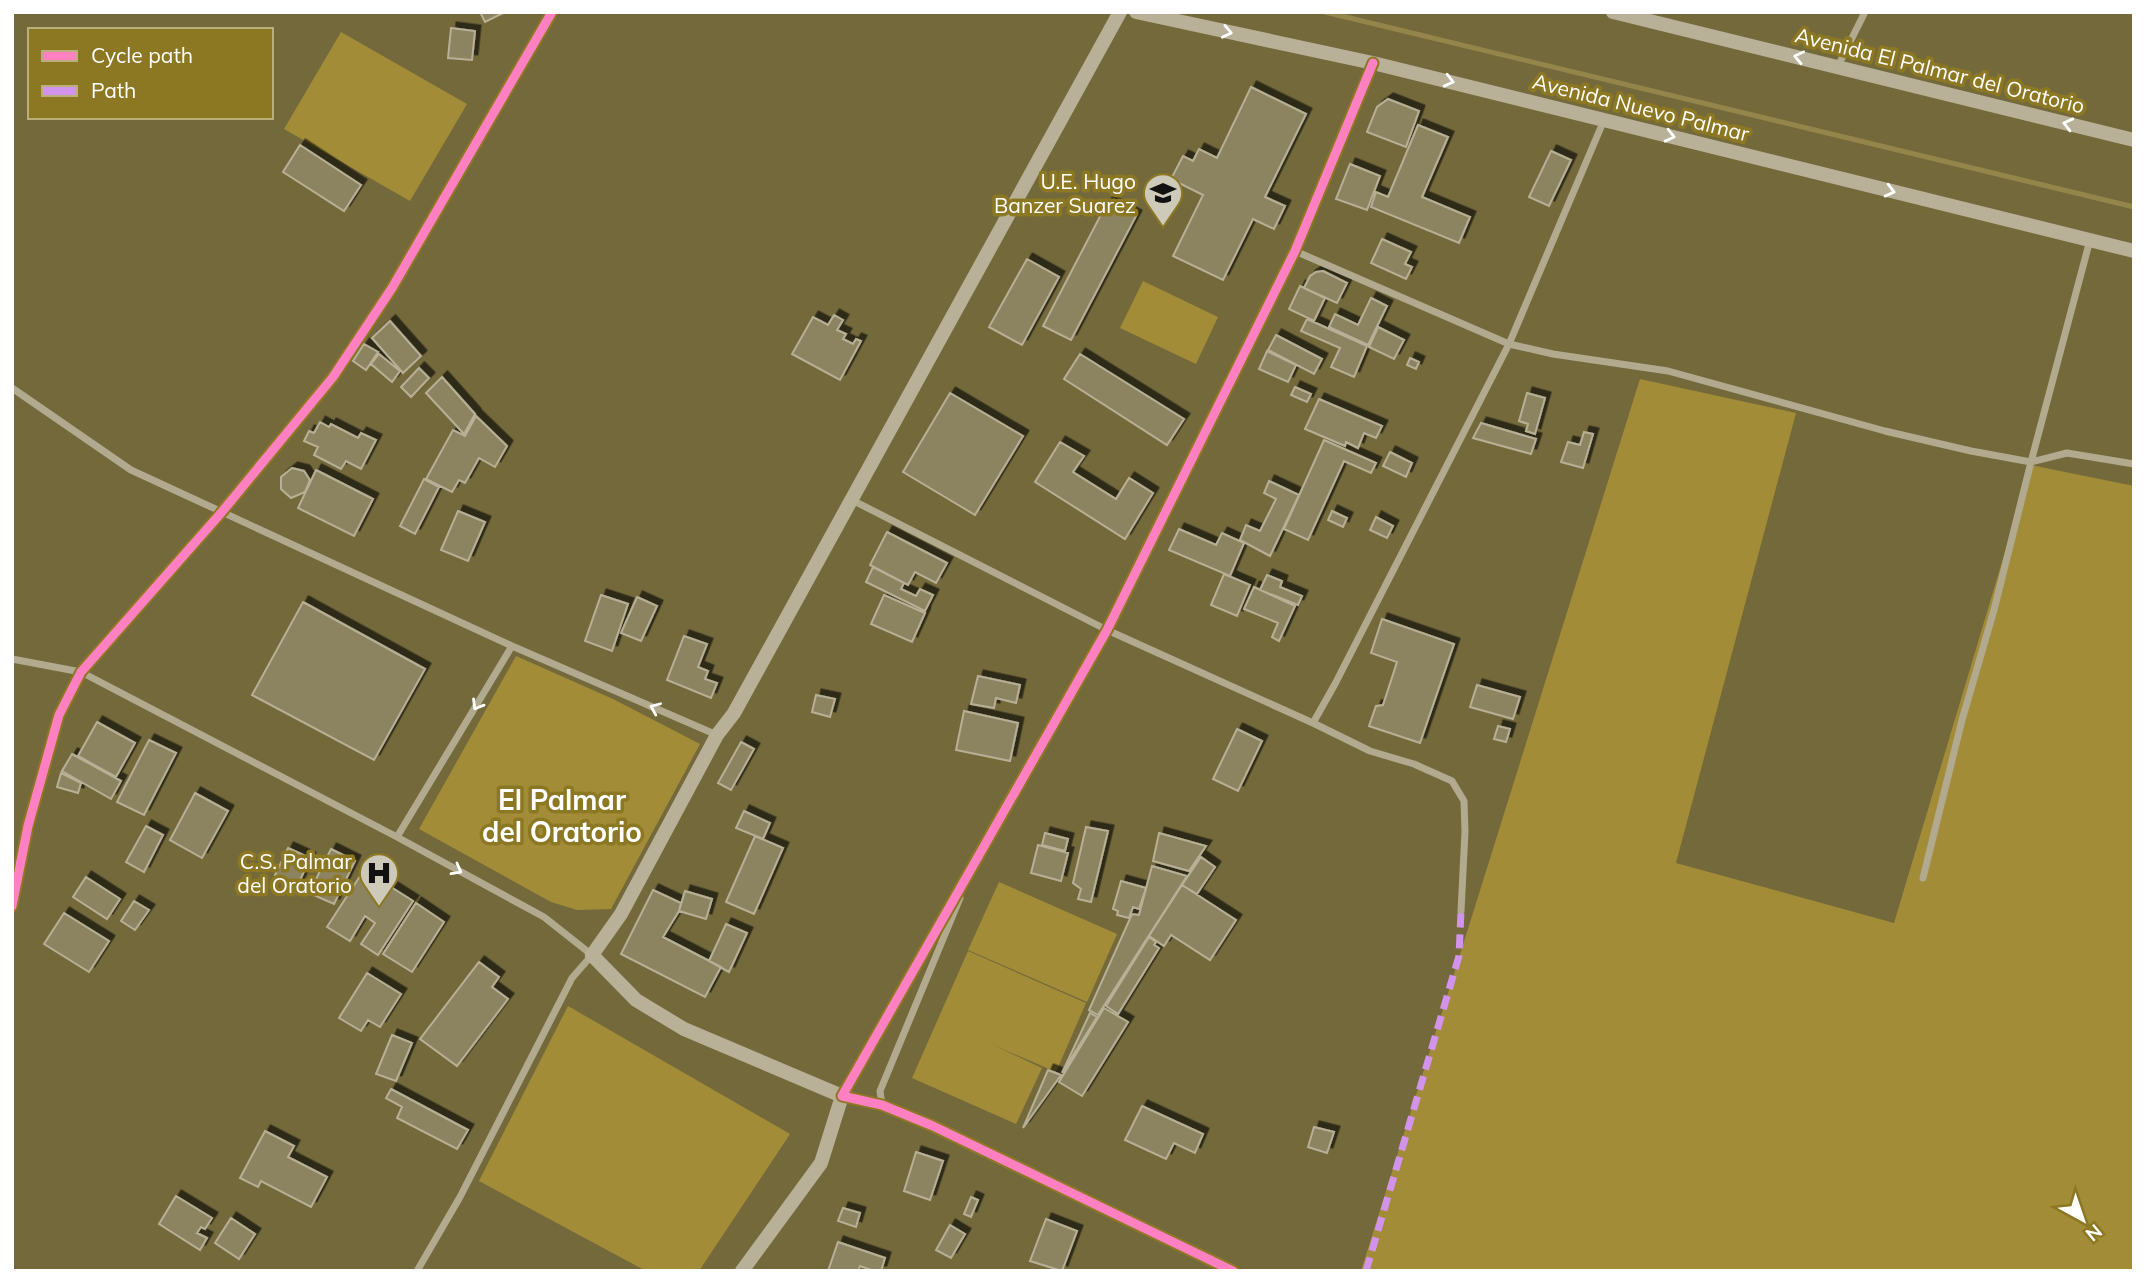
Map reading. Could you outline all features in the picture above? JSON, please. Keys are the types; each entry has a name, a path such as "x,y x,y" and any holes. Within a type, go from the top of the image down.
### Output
{"main road":[{"path":"742,1271 821,1163 842,1096 684,1029 636,1000 592,955 621,914 717,735 734,713 1120,12"},
{"name":"Avenida Nuevo Palmar","path":"1136,12 1373,63 2134,251"},
{"name":"Avenida El Palmar del Oratorio","path":"1613,12 1639,15 2134,140"}],"street":[{"path":"12,906 28,826 59,715 81,672 221,513 333,377 392,288 552,12"},
{"path":"1838,66 1865,12"},
{"path":"1233,1271 933,1126 883,1105 842,1096 1107,630 1295,251 1373,63"},
{"path":"1313,723 1509,344 1605,120"},
{"path":"1923,878 1962,720 1994,610 2090,240"},
{"path":"1295,251 1509,344 1553,354 1668,371 1885,431 1971,451 2031,462 2067,453 2134,464"},
{"path":"12,388 131,470 512,646 717,735"},
{"path":"850,499 1107,630 1370,751 1414,764 1452,781 1464,801 1461,911"},
{"path":"397,837 512,646"},
{"path":"12,659 81,672 544,917 592,955 572,978 460,1197 417,1271"},
{"path":"883,1105 880,1091 971,870"}],"shaded area":[{"path":"341,32 467,104 410,201 284,129"},
{"path":"1143,281 1218,317 1196,364 1120,328"},
{"path":"1640,379 1796,413 1676,863 1894,923 2031,465 2134,486 2134,1271 1361,1271"},
{"path":"516,656 613,699 700,744 611,909 577,910 551,902 419,829"},
{"path":"999,882 1117,934 1087,1002 968,950"},
{"path":"968,951 1086,1003 1056,1072 993,1045 1042,1068 1016,1124 912,1078"},
{"path":"568,1006 790,1134 699,1271 646,1271 479,1181"}],"building":[{"path":"480,12 505,12 485,22"},
{"path":"451,28 475,31 472,60 448,58"},
{"path":"1251,87 1306,114 1265,197 1285,206 1274,229 1253,219 1223,280 1173,256 1203,195 1171,179 1183,156 1193,161 1199,149 1217,158"},
{"path":"1388,99 1419,111 1406,147 1367,132 1377,107"},
{"path":"1418,125 1448,137 1422,197 1470,217 1459,243 1371,207 1376,192 1388,197"},
{"path":"300,145 361,185 344,211 283,172"},
{"path":"1551,151 1571,160 1549,206 1529,197"},
{"path":"1350,164 1380,176 1367,210 1336,199"},
{"path":"1108,201 1136,216 1071,340 1043,326"},
{"path":"1382,239 1411,252 1405,264 1412,267 1406,279 1371,263"},
{"path":"1027,259 1059,277 1022,345 989,327"},
{"path":"1323,271 1347,283 1337,303 1304,288 1310,276"},
{"path":"1300,286 1325,298 1314,321 1289,309"},
{"path":"1371,298 1387,306 1368,345 1329,327 1335,314 1358,325"},
{"path":"834,315 843,320 837,330 846,334 843,339 853,344 856,339 861,341 840,380 792,354 813,317 828,325"},
{"path":"1307,319 1367,346 1354,377 1331,367 1340,348 1301,331"},
{"path":"390,321 421,356 403,373 372,338"},
{"path":"1378,327 1404,340 1394,359 1369,347"},
{"path":"1276,335 1322,359 1314,374 1268,350"},
{"path":"364,344 378,352 366,370 353,361"},
{"path":"1267,351 1296,365 1288,382 1259,369"},
{"path":"379,354 400,371 392,382 371,364"},
{"path":"1080,354 1184,419 1167,445 1064,379"},
{"path":"1410,358 1419,362 1416,369 1407,365"},
{"path":"419,368 429,378 411,397 401,387"},
{"path":"442,377 475,414 464,434 426,393"},
{"path":"1295,387 1311,394 1307,402 1291,395"},
{"path":"950,393 1023,436 975,515 903,472"},
{"path":"1527,393 1545,398 1535,434 1526,431 1528,424 1519,421"},
{"path":"1319,399 1382,426 1376,438 1364,433 1358,448 1346,442 1345,446 1305,429"},
{"path":"476,416 507,446 495,467 479,458 465,483 459,480 452,492 426,479 453,430 465,436"},
{"path":"320,422 329,427 331,424 358,438 361,433 376,440 361,469 346,461 341,469 314,455 318,447 304,441 309,431 314,433"},
{"path":"1481,423 1536,439 1531,454 1473,438"},
{"path":"1584,432 1593,434 1583,468 1561,462 1568,442 1580,445"},
{"path":"1324,440 1376,463 1371,473 1344,461 1308,540 1284,529"},
{"path":"1060,442 1084,456 1073,472 1116,499 1129,478 1153,493 1125,539 1035,482"},
{"path":"1390,452 1412,463 1406,477 1383,466"},
{"path":"292,468 304,471 310,480 305,492 291,498 281,489 281,477"},
{"path":"316,470 373,499 354,536 298,508"},
{"path":"424,479 439,487 415,534 400,526"},
{"path":"1269,481 1299,495 1270,556 1240,540 1246,525 1260,531 1276,499 1264,493"},
{"path":"458,511 485,522 468,561 441,550"},
{"path":"1332,511 1347,518 1343,527 1328,520"},
{"path":"1376,517 1393,526 1387,538 1370,530"},
{"path":"1179,529 1216,545 1222,533 1244,543 1230,576 1169,550"},
{"path":"887,532 947,563 936,583 915,572 908,585 870,565"},
{"path":"873,567 904,583 901,589 916,596 920,589 933,595 925,611 866,582"},
{"path":"1224,574 1250,585 1237,616 1211,605"},
{"path":"1267,575 1282,581 1280,587 1302,596 1298,605 1260,590"},
{"path":"1254,587 1295,606 1279,641 1272,637 1278,623 1244,609"},
{"path":"601,595 628,604 612,651 585,641"},
{"path":"884,595 925,613 912,642 871,624"},
{"path":"637,597 657,606 641,641 621,633"},
{"path":"303,602 425,669 374,760 252,695"},
{"path":"1382,619 1454,644 1420,743 1369,726 1376,706 1383,705 1397,662 1371,653"},
{"path":"684,636 707,644 698,667 708,671 705,679 717,683 711,698 667,680"},
{"path":"978,676 1020,685 1016,703 996,698 994,708 971,704"},
{"path":"1477,685 1520,697 1513,719 1470,707"},
{"path":"816,695 835,699 830,717 812,712"},
{"path":"964,711 1018,723 1010,761 956,750"},
{"path":"97,722 135,743 116,777 78,756"},
{"path":"1498,726 1510,729 1506,742 1494,739"},
{"path":"1237,729 1262,741 1238,791 1213,779"},
{"path":"149,740 176,753 144,815 117,802"},
{"path":"741,742 754,749 731,790 718,783"},
{"path":"72,754 121,781 111,799 62,771"},
{"path":"61,773 81,783 78,793 57,787"},
{"path":"195,793 228,811 202,858 170,840"},
{"path":"744,811 770,823 763,839 736,828"},
{"path":"146,826 163,835 144,872 126,862"},
{"path":"1086,827 1108,831 1091,902 1078,899 1081,889 1073,883"},
{"path":"1045,833 1068,839 1065,851 1042,845"},
{"path":"1159,833 1206,846 1189,871 1153,861"},
{"path":"755,836 783,848 754,914 726,902"},
{"path":"1038,845 1068,853 1061,881 1031,873"},
{"path":"288,848 310,858 298,885 275,875"},
{"path":"331,849 355,861 334,904 309,893"},
{"path":"1201,857 1215,867 1197,894 1182,885"},
{"path":"1152,866 1187,876 1098,1015 1089,1010 1132,914 1139,915"},
{"path":"364,870 413,901 378,955 361,944 375,923 365,916 350,941 327,927"},
{"path":"86,877 120,899 107,919 73,897"},
{"path":"1121,881 1146,888 1139,909 1133,907 1129,918 1117,915 1118,911 1113,909"},
{"path":"1182,885 1236,920 1210,960 1171,935 1164,946 1149,936"},
{"path":"653,890 681,903 663,937 721,967 705,997 621,954"},
{"path":"685,891 712,899 706,919 679,911"},
{"path":"134,901 149,910 135,930 121,921"},
{"path":"416,903 444,922 412,972 383,954"},
{"path":"64,913 109,941 89,972 44,944"},
{"path":"726,924 747,933 729,972 709,961"},
{"path":"1149,937 1159,948 1118,1014 1106,1006"},
{"path":"479,962 499,977 492,987 508,999 457,1066 420,1039"},
{"path":"367,973 401,994 380,1027 368,1020 361,1031 339,1018"},
{"path":"1104,1008 1128,1022 1082,1096 1059,1082"},
{"path":"1090,1013 1097,1017 1062,1073"},
{"path":"392,1035 412,1043 396,1081 376,1074"},
{"path":"1048,1070 1061,1075 1023,1128"},
{"path":"391,1089 468,1130 457,1149 397,1118 402,1107 386,1098"},
{"path":"1142,1106 1203,1134 1195,1153 1174,1143 1166,1159 1125,1140"},
{"path":"1314,1127 1334,1132 1327,1153 1308,1147"},
{"path":"265,1131 294,1146 288,1157 327,1177 311,1207 261,1181 258,1187 240,1178"},
{"path":"916,1152 943,1161 930,1200 904,1191"},
{"path":"176,1196 212,1218 205,1229 201,1227 197,1233 207,1238 200,1250 159,1224"},
{"path":"971,1197 978,1200 971,1217 964,1214"},
{"path":"843,1208 860,1213 856,1227 838,1221"},
{"path":"231,1218 255,1234 239,1259 215,1243"},
{"path":"1046,1219 1077,1231 1062,1271 1030,1261"},
{"path":"950,1225 965,1234 951,1258 936,1250"},
{"path":"838,1242 885,1258 881,1271 860,1266 858,1271 828,1271"}],"waterway":[{"path":"1325,12 2134,207"}],"marked path":[{"path":"1366,1271 1459,956 1461,911"}],"cycle path":[{"path":"12,906 28,826 59,715 81,672 221,513 333,377 392,288 552,12"},
{"path":"1233,1271 933,1126 882,1105 842,1096 1107,630 1295,251 1373,63"}],"place":[{"name":"U.E. Hugo Banzer Suarez","path":"1163,227"},
{"name":"C.S. Palmar del Oratorio","path":"379,907"}],"district":[{"name":"El Palmar del Oratorio","path":"562,815"}]}
